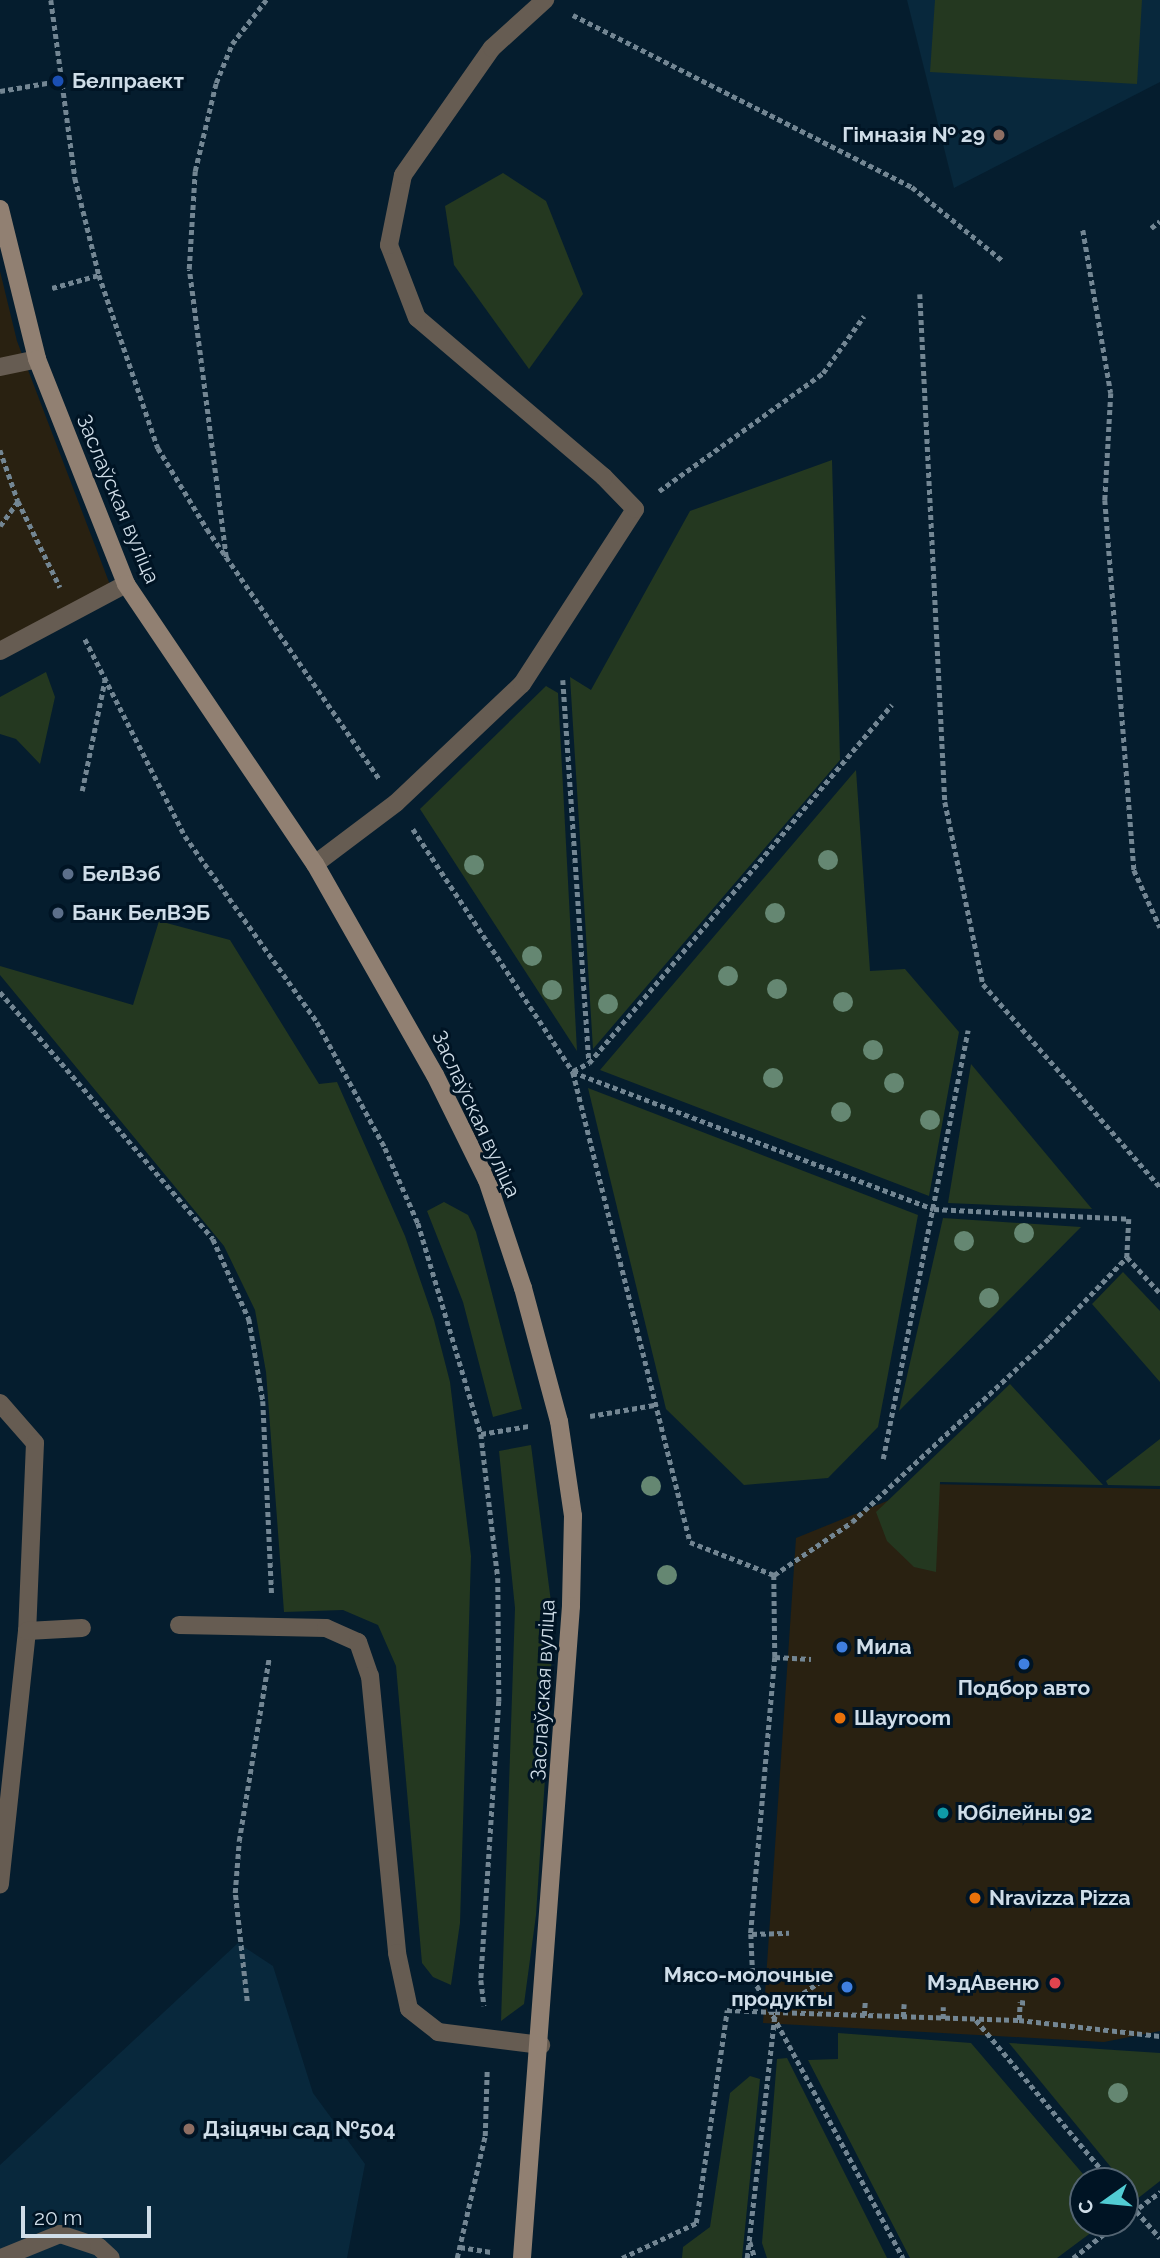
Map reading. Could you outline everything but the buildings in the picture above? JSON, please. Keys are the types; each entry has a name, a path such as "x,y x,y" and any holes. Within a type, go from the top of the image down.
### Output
{"main road":[{"name":"Заслаўская вуліца","path":"0,209 37,359 126,584 315,864 435,1075 487,1180 523,1288 559,1421 573,1516 571,1606 541,2045 522,2258"}],"lane":[{"path":"315,864 396,803 522,684 635,509 604,477 417,318 389,245 403,175 492,48 545,0"},
{"path":"0,367 37,359"},
{"path":"0,651 126,584"},
{"path":"0,1403 35,1443 27,1631 0,1885"},
{"path":"179,1625 326,1628 358,1642 370,1676 402,1989 409,2009 439,2032 541,2045"},
{"path":"27,1631 82,1628"},
{"path":"1,2258 60,2234 99,2248 111,2258"}],"path":[{"path":"51,0 58,81 75,178 99,275 158,448 226,558 396,803 573,1072 690,1542 774,1575"},
{"path":"226,558 189,269 195,172 216,83 232,44 266,0"},
{"path":"545,0 912,187 1003,261"},
{"path":"0,91 58,81"},
{"path":"1151,228 1160,221"},
{"path":"1083,230 1111,393 1105,500 1134,870 1160,927"},
{"path":"920,294 945,802 983,984 1160,1187"},
{"path":"635,509 823,373 864,316"},
{"path":"0,450 18,501 185,836 317,1023 385,1148 418,1223 481,1434 498,1578 499,1701 481,1980 488,2040 485,2136 457,2258"},
{"path":"0,526 18,501"},
{"path":"560,626 589,1063"},
{"path":"82,792 105,678"},
{"path":"573,1072 589,1063 892,705"},
{"path":"0,992 213,1239 249,1319 263,1401 273,1627 239,1841 235,1893 247,2001"},
{"path":"883,1460 968,1030"},
{"path":"573,1072 934,1209 1129,1219 1127,1257 1049,1338 852,1522 774,1575"},
{"path":"1127,1257 1160,1293"},
{"path":"610,1413 654,1405"},
{"path":"481,1434 525,1427"},
{"path":"774,1575 775,1657 751,1934 753,1978 775,2012 903,2258"},
{"path":"775,1657 811,1659"},
{"path":"751,1934 789,1933"},
{"path":"747,2258 775,2012 821,1981"},
{"path":"864,2015 865,2000"},
{"path":"1019,2020 1020,2001 1027,2003"},
{"path":"903,2017 904,2004"},
{"path":"943,2007 943,2019"},
{"path":"622,2258 696,2222 727,2010 1019,2020 1160,2036"},
{"path":"975,2020 1099,2167"},
{"path":"1139,2207 1160,2192"},
{"path":"1139,2214 1160,2238"},
{"path":"1073,2258 1100,2237"},
{"path":"749,2239 755,2258"}],"shaded area":[{"name":"Гімназія № 29","path":"907,0 1160,0 1160,82 954,188"},
{"path":"0,271 17,341 112,590 0,651"},
{"path":"929,1484 1160,1489 1160,2031 1104,2042 763,2023 796,1538"},
{"name":"Дзіцячы сад №504","path":"238,1943 273,1966 313,2093 365,2164 347,2258 0,2258 0,2165"}],"green space":[{"path":"935,0 1142,0 1137,84 930,72"},
{"path":"503,173 546,201 583,294 529,369 454,265 445,206"},
{"path":"832,460 840,760 593,1049 570,677 591,690 690,511"},
{"path":"46,672 55,697 40,764 16,739 0,734 0,697"},
{"path":"546,686 558,693 577,1051 420,809"},
{"path":"856,770 870,971 905,969 959,1032 929,1196 600,1070"},
{"path":"159,921 230,940 319,1084 337,1082 405,1236 434,1320 450,1382 471,1556 460,1923 451,1985 433,1977 422,1963 396,1666 378,1625 343,1610 284,1612 266,1372 255,1310 224,1246 0,975 0,966 133,1005"},
{"path":"971,1064 1092,1209 948,1203"},
{"path":"588,1088 918,1215 878,1427 828,1478 744,1485 666,1409"},
{"path":"444,1202 468,1215 476,1232 522,1409 493,1417 463,1302 427,1211"},
{"path":"943,1218 1081,1227 899,1411"},
{"path":"1123,1272 1160,1311 1160,1382 1092,1304"},
{"path":"1010,1384 1103,1485 940,1482 936,1572 914,1567 887,1541 876,1512"},
{"path":"1160,1439 1160,1486 1108,1485 1106,1481"},
{"path":"531,1445 552,1610 551,1687 536,1915 524,2004 501,2021 515,1608 499,1451"},
{"path":"838,2033 971,2043 1077,2167 1069,2167 1069,2237 1085,2237 1057,2258 910,2258 808,2060 838,2059"},
{"path":"1009,2043 1160,2053 1160,2181 1139,2197 1139,2167 1111,2167"},
{"path":"787,2058 887,2258 767,2258 762,2243 777,2059"},
{"path":"750,2076 760,2079 742,2258 682,2258 683,2247 710,2227 730,2093"}],"place":[{"name":"Белпраект","path":"58,81"},
{"name":"Гімназія № 29","path":"999,135"},
{"name":"БелВэб","path":"68,874"},
{"name":"Банк БелВЭБ","path":"58,913"},
{"name":"Мила","path":"842,1647"},
{"name":"Подбор авто","path":"1024,1664"},
{"name":"Шауroom","path":"840,1718"},
{"name":"Юбілейны 92","path":"943,1813"},
{"name":"Nravizza Pizza","path":"975,1898"},
{"name":"МэдАвеню","path":"1055,1983"},
{"name":"Мясо-молочные продукты","path":"847,1987"},
{"name":"Дзіцячы сад №504","path":"189,2129"}]}
